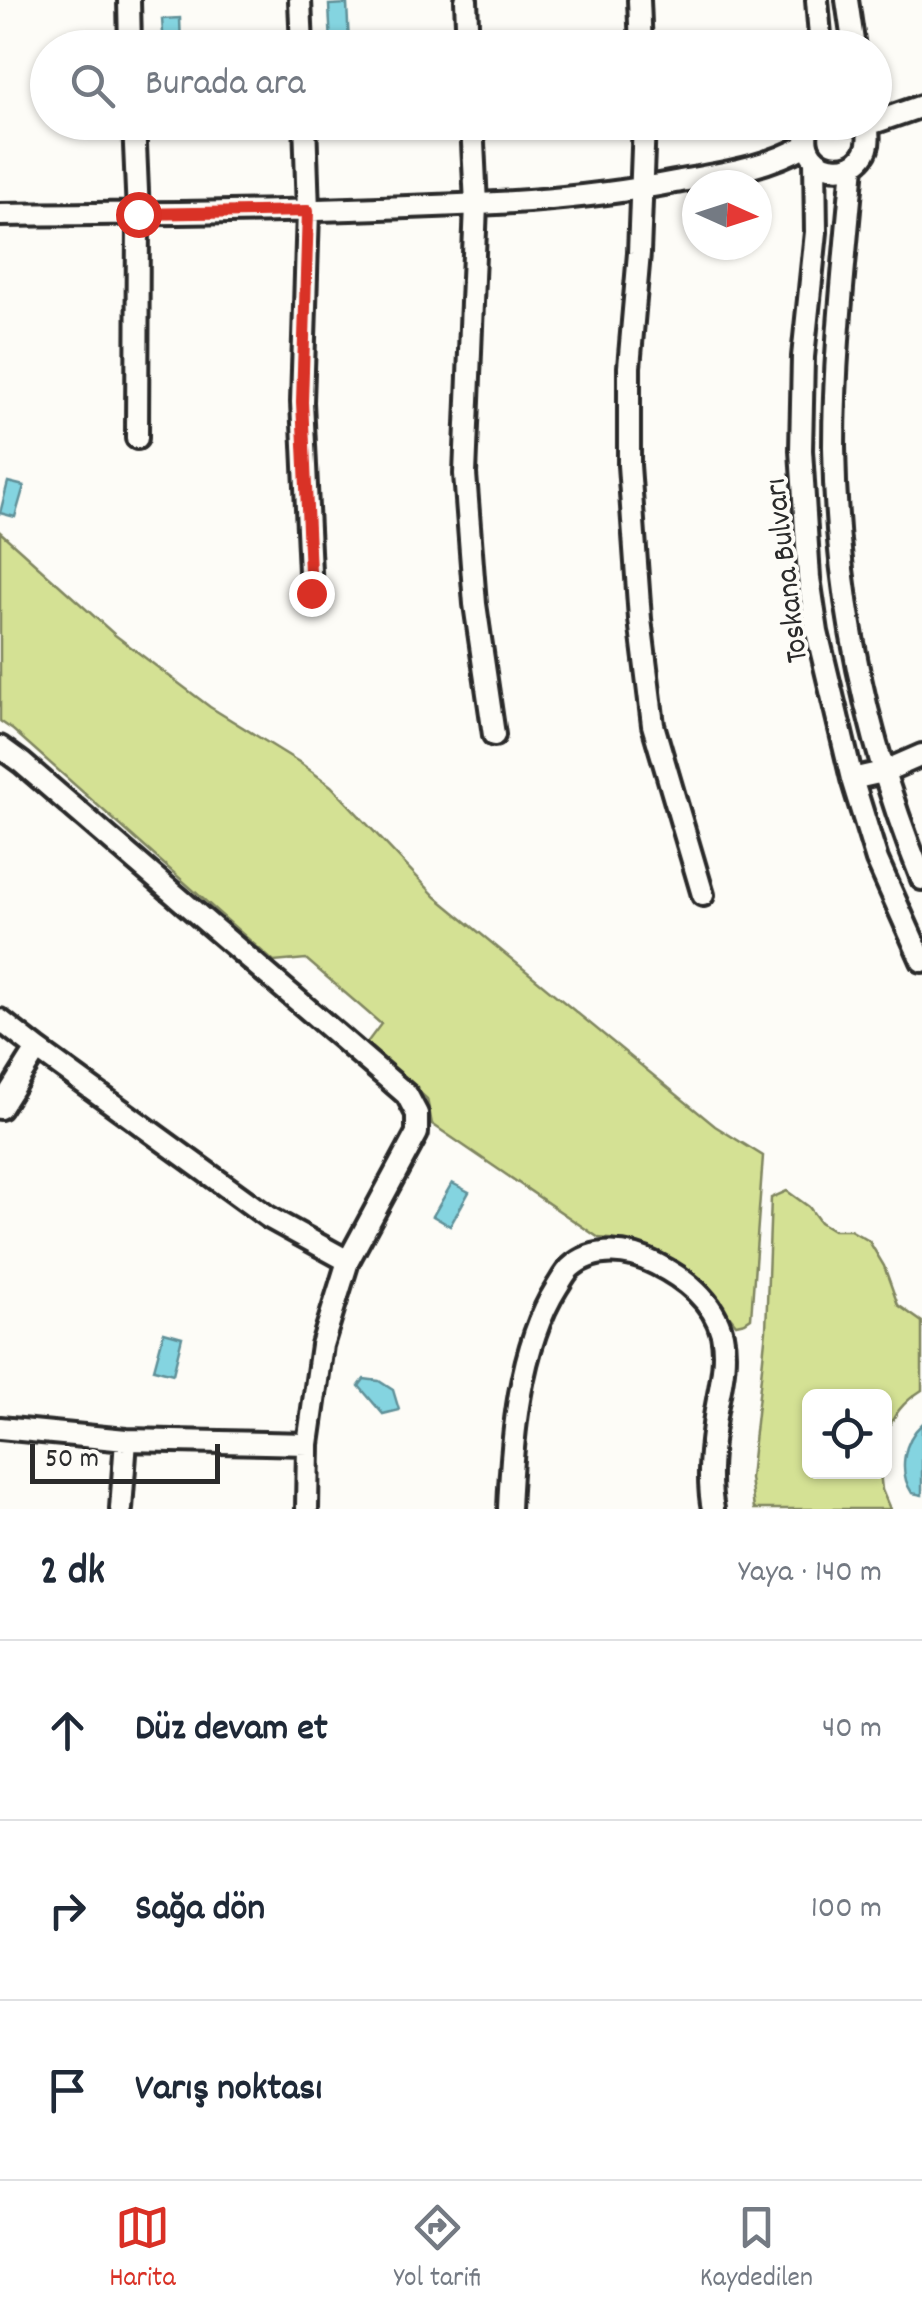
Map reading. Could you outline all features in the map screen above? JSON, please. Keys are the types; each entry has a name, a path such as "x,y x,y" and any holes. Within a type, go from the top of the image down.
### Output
{"street":[{"path":"130,0 130,30"},
{"path":"300,0 301,30"},
{"path":"466,0 467,30"},
{"path":"639,0 640,30"},
{"path":"817,0 820,30"},
{"path":"847,0 851,30"},
{"path":"892,116 922,106"},
{"path":"135,140 137,438"},
{"path":"305,140 308,211 302,402 311,593"},
{"path":"473,140 476,205 466,474 475,604 494,735"},
{"path":"643,140 629,387 629,465 640,619 654,725 702,895"},
{"name":"Toskana Bulvarı","path":"808,140 816,232 803,357 801,450 817,632 852,779 877,860 922,961"},
{"name":"Toskana Bulvarı","path":"869,140 862,158 853,165 838,338 834,448 842,573 856,666 883,772 922,879"},
{"path":"0,215 476,205 642,188 810,152 833,169 853,165"},
{"path":"0,747 408,1095 418,1114 417,1133 348,1261 322,1346 308,1444 308,1509"},
{"path":"852,779 883,772 922,756"},
{"path":"0,1020 268,1217 348,1261"},
{"path":"0,1108 37,1050"},
{"path":"509,1509 514,1430 523,1380 544,1308 569,1268 593,1254 621,1252 651,1262 695,1289 722,1333 724,1369 711,1459 713,1509"},
{"path":"0,1428 126,1440 308,1444"},
{"path":"121,1509 126,1440"}],"green space":[{"path":"0,532 115,635 210,707 331,786 436,897 715,1126 763,1156 751,1318 736,1324 708,1292 676,1266 640,1247 599,1238 432,1124 427,1099 366,1044 381,1024 306,959 274,962 0,721"},
{"path":"787,1191 833,1230 850,1230 869,1241 884,1266 898,1305 922,1322 922,1390 892,1420 892,1389 802,1389 802,1479 881,1479 890,1509 754,1509 750,1478 766,1330 771,1198"}],"water":[{"path":"347,4 348,30 330,30 329,5"},
{"path":"180,18 180,30 163,30 162,19"},
{"path":"8,482 24,486 15,517 0,513"},
{"path":"452,1183 469,1192 450,1226 433,1216"},
{"path":"164,1332 182,1337 173,1374 154,1369"},
{"path":"364,1379 379,1381 393,1390 399,1410 383,1414 359,1386"},
{"path":"922,1424 922,1495 912,1493 904,1466 910,1439"}],"route":[{"path":"138,214 308,211 302,402 311,593"}]}
